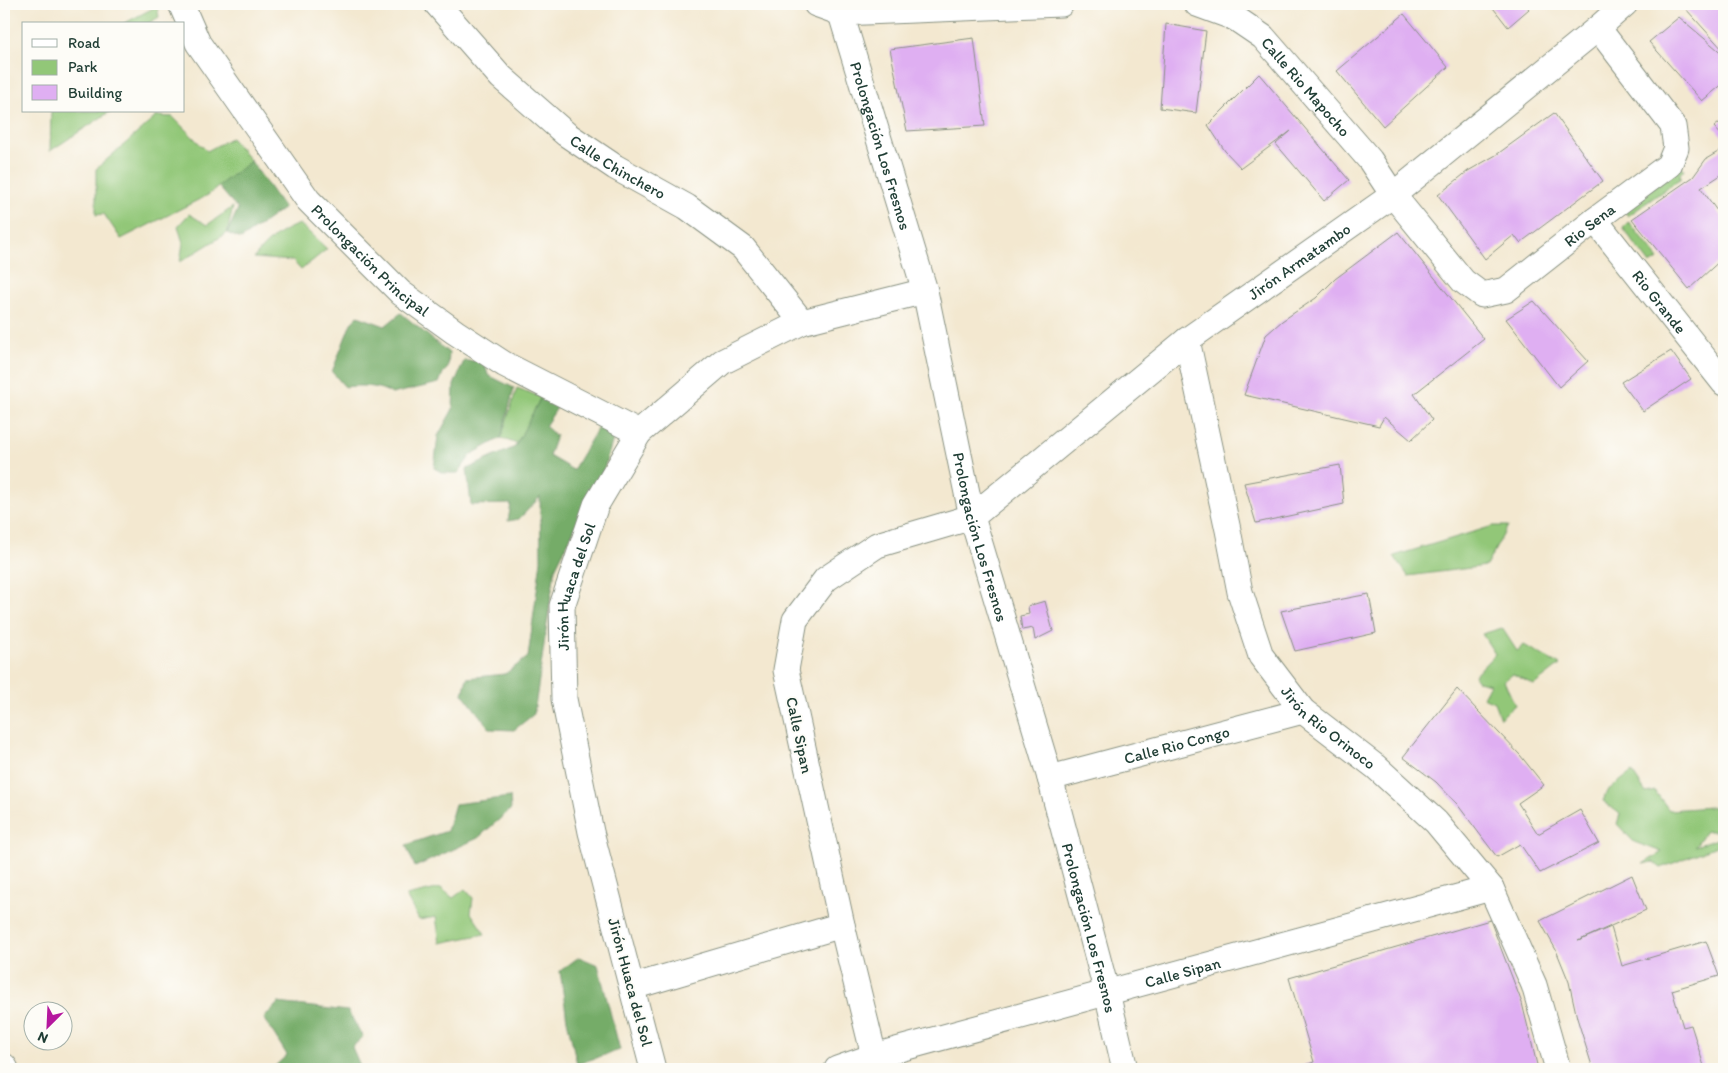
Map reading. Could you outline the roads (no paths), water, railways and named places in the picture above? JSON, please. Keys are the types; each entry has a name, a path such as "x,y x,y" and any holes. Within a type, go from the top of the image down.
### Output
{"street":[{"name":"Prolongación Principal","path":"181,4 198,43 308,200 401,293 504,364 639,433"},
{"name":"Calle Chinchero","path":"437,4 501,77 566,134 615,167 687,207 742,248 802,322"},
{"path":"816,4 840,8 1061,4"},
{"name":"Calle Rio Mapocho","path":"1197,4 1235,18 1263,37 1370,160 1392,195"},
{"name":"Jirón Armatambo","path":"972,517 1187,340 1392,195 1625,4"},
{"name":"Prolongación Los Fresnos","path":"840,8 925,290 972,517 1050,778 1107,992 1125,1069"},
{"name":"Rio Sena","path":"1392,195 1463,280 1482,295 1506,290 1669,164 1676,148 1673,126 1598,28"},
{"name":"Rio Grande","path":"1595,220 1724,383"},
{"name":"Jirón Huaca del Sol","path":"653,1069 592,832 564,699 562,606 596,505 639,433 722,362 802,322 925,290"},
{"name":"Jirón Rio Orinoco","path":"1187,340 1240,592 1261,656 1303,711 1376,767 1436,822 1491,888 1534,985 1558,1069"},
{"name":"Calle Sipan","path":"874,1056 842,925 786,670 795,620 826,580 877,546 972,517"},
{"name":"Calle Rio Congo","path":"1050,778 1303,711"},
{"name":"Calle Sipan","path":"837,1069 874,1056 1491,888"},
{"path":"632,987 842,925"}]}
